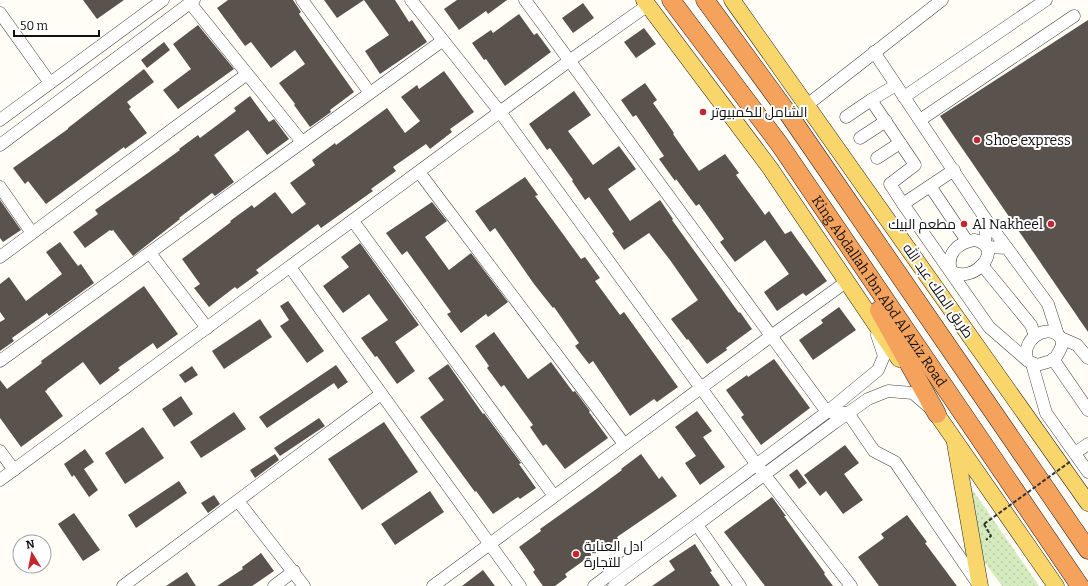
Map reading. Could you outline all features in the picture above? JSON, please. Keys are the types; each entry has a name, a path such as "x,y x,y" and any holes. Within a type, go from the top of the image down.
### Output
{"highway":[{"name":"King Abdallah Ibn Abd Al Aziz Road","path":"671,0 780,144 1080,586"},
{"name":"King Abdallah Ibn Abd Al Aziz Road","path":"705,0 787,112 1088,550"},
{"path":"780,144 894,336 937,414"}],"main road":[{"name":"طريق الملك عبد الله","path":"732,0 1088,503"},
{"path":"646,2 770,168 870,318 1056,586"},
{"path":"954,437 980,586"}],"street":[{"path":"0,120 164,0"},
{"path":"302,0 370,93"},
{"path":"412,0 442,41 500,112 761,470 851,586"},
{"path":"524,0 827,412"},
{"path":"807,105 942,0"},
{"path":"904,97 1046,0"},
{"path":"0,144 192,2 247,74 302,142"},
{"path":"0,480 353,221 646,2"},
{"path":"0,13 50,83"},
{"path":"920,120 1074,16"},
{"path":"0,361 442,41"},
{"path":"871,100 915,165 890,184 989,327 1030,363 1037,365 1044,364 1053,359 1062,345 1048,304 987,220 874,52"},
{"path":"0,257 247,74"},
{"path":"846,117 896,85"},
{"path":"860,138 886,122"},
{"path":"877,158 900,143"},
{"path":"903,204 954,170"},
{"path":"419,172 624,444"},
{"path":"930,186 967,241"},
{"path":"0,187 32,234"},
{"path":"987,220 986,245 988,253 982,265 971,273 957,275 951,271 949,259 956,248 967,241 974,240 986,245 1007,248"},
{"path":"353,221 554,496"},
{"path":"150,253 207,328"},
{"path":"982,265 1031,326 1035,336"},
{"path":"290,267 520,586"},
{"path":"433,586 846,282"},
{"path":"620,584 697,525 827,412 878,370 884,356 881,343 870,318"},
{"path":"1088,358 1077,345 1048,332 1035,336 1030,341 1027,347 1026,358 1030,363 1046,413 1073,457 1088,472"},
{"path":"1053,359 1088,410"},
{"path":"594,586 761,470 868,399 888,391 913,393 937,414"},
{"path":"123,586 381,394"},
{"path":"827,412 848,413"},
{"path":"848,413 874,451 895,462 980,586"},
{"path":"1073,457 1088,444"},
{"path":"0,451 14,470"},
{"path":"238,501 294,571 304,586"},
{"path":"697,525 740,586"},
{"path":"274,586 294,571"}],"path":[{"path":"991,536 984,524 1073,457"}],"green space":[{"path":"972,489 1039,586 1002,586 983,560"}],"building":[{"path":"83,0 124,0 97,19"},
{"path":"228,0 293,0 301,12 299,14 354,92 330,110 331,112 310,127 279,83 305,64 295,50 271,68 251,42 245,46 217,8"},
{"path":"324,0 364,0 337,18"},
{"path":"364,0 395,0 409,22 412,20 427,42 380,74 365,51 389,35"},
{"path":"457,0 507,0 488,14 486,11 459,30 444,9"},
{"path":"583,3 594,18 573,33 562,18"},
{"path":"519,14 534,35 537,33 551,52 505,86 486,59 484,60 472,43 491,30 493,33"},
{"name":"Al Nakheel","path":"1088,20 1088,332 940,116"},
{"path":"198,25 234,69 178,109 163,90 191,69 173,44"},
{"path":"644,28 656,44 636,58 624,42"},
{"path":"164,42 170,50 147,68 141,60"},
{"path":"144,69 154,82 127,102 131,107 129,109 147,133 125,149 124,147 46,204 28,181 25,184 13,168 68,129"},
{"path":"444,71 474,112 450,129 452,132 430,149 426,144 393,167 396,171 371,189 373,191 321,228 318,224 256,270 259,273 237,289 235,287 209,307 194,288 200,284 182,259 252,205 254,208 275,192 292,214 306,204 290,183 315,165 312,160 335,143 336,145 387,108 405,133 420,121 401,97 417,85 419,89"},
{"path":"645,83 657,100 653,103 699,171 725,154 739,173 736,175 765,215 769,211 785,234 791,231 827,281 806,296 803,293 777,311 764,292 789,274 765,240 735,262 720,242 724,239 699,204 696,206 676,179 675,181 659,159 664,156 636,115 633,117 621,100"},
{"path":"574,91 591,115 568,131 593,165 619,146 636,169 608,189 630,221 660,200 673,219 672,220 752,329 726,348 727,350 707,364 671,319 698,300 670,260 649,233 624,250 612,233 614,232 589,197 585,200 572,181 573,180 550,148 547,150 529,124"},
{"path":"250,96 269,122 274,119 289,139 267,155 248,130 214,155 234,182 215,196 212,193 133,256 113,230 110,230 85,248 73,232 98,214 95,210 180,150 179,149 198,135 200,138 236,111 234,108"},
{"path":"525,177 538,195 535,196 581,259 585,257 600,278 595,281 620,315 624,312 678,387 657,402 654,399 630,416 593,361 589,364 575,346 579,343 554,307 553,308 534,284 495,228 490,232 475,211"},
{"path":"0,200 21,230 3,242 0,238"},
{"path":"432,202 447,221 425,237 449,270 471,253 508,302 488,317 486,314 461,333 447,314 451,312 407,251 402,255 386,233"},
{"path":"60,242 78,266 81,264 94,283 49,316 47,313 12,338 14,341 0,351 0,322 5,319 0,312 0,284 9,277 26,301 62,274 46,252"},
{"path":"360,243 419,325 395,342 415,371 397,384 377,356 375,357 361,338 388,320 369,294 343,313 323,286 349,267 341,257"},
{"path":"144,286 178,334 157,349 153,343 118,368 120,370 100,385 83,362 45,391 63,416 21,447 0,418 0,380 7,389 42,363 41,361"},
{"path":"288,301 324,351 307,363 280,326 289,320 280,306"},
{"path":"839,307 856,330 813,360 799,340 823,323 821,320"},
{"path":"260,319 272,337 224,369 212,351"},
{"path":"494,332 528,379 551,362 573,392 575,391 590,411 589,412 608,438 565,469 546,444 543,446 530,427 533,425 504,385 501,387 487,368 489,366 475,346"},
{"path":"774,359 810,408 761,445 741,417 744,415 726,390 747,375 748,377"},
{"path":"448,364 483,414 484,413 521,463 519,464 536,488 520,499 518,497 493,514 420,417 444,400 428,378"},
{"path":"336,365 348,382 338,389 334,383 267,428 259,417"},
{"path":"192,366 198,375 185,383 179,375"},
{"path":"181,396 193,414 174,427 162,409"},
{"path":"697,411 712,431 703,437 725,467 700,485 685,463 696,456 675,427"},
{"path":"234,412 246,429 201,458 190,442"},
{"path":"319,418 325,426 280,456 274,448"},
{"path":"384,422 418,472 362,510 328,459"},
{"path":"143,427 164,458 125,484 105,453"},
{"path":"845,445 859,463 844,474 863,500 843,514 826,491 820,496 804,475"},
{"path":"85,449 94,462 84,469 98,490 89,497 74,475 72,477 64,464"},
{"path":"275,454 279,460 255,478 250,470"},
{"path":"641,454 659,479 662,476 677,496 617,537 618,539 598,553 597,551 565,574 567,577 555,586 543,586 533,572 535,570 519,547 541,531 540,529 622,470 621,469"},
{"path":"797,469 807,483 799,489 789,475"},
{"path":"179,481 187,493 136,528 128,515"},
{"path":"430,491 444,512 395,545 381,524"},
{"path":"214,495 220,504 208,513 201,503"},
{"path":"772,497 833,586 765,586 724,532"},
{"path":"74,513 100,550 83,561 58,524"},
{"path":"907,515 927,542 925,543 957,586 879,586 858,557 884,538 881,534"},
{"path":"695,544 712,571 710,572 720,586 652,586 675,570 669,561"},
{"path":"261,553 274,571 252,586 217,586 243,569 242,567"},
{"path":"483,570 495,586 462,586"},
{"path":"187,572 196,586 166,586"}],"place":[{"name":"الشامل للكمبيوتر","path":"703,112"},
{"name":"Shoe express","path":"977,140"},
{"name":"مطعم البيك","path":"964,224"},
{"name":"Al Nakheel","path":"1051,224"},
{"name":"ادل العناية للتجارة","path":"576,554"}]}
